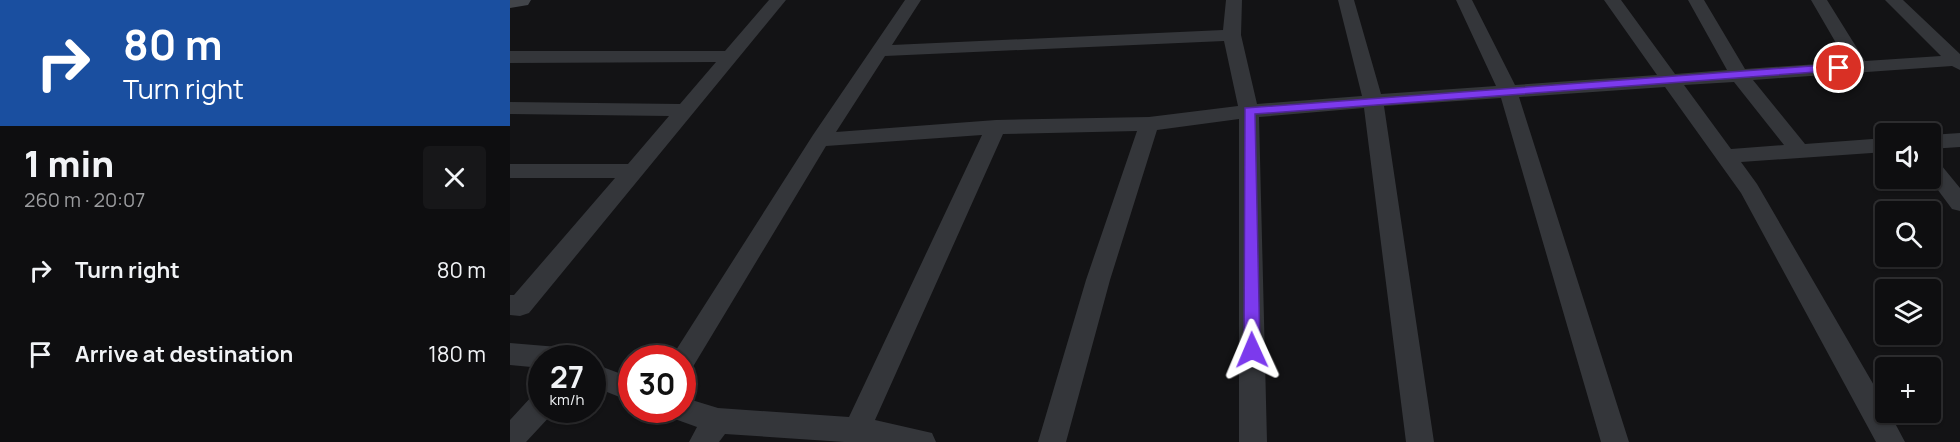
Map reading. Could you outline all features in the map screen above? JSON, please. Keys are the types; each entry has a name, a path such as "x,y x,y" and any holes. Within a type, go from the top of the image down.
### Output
{"street":[{"path":"510,1 519,0"},
{"path":"510,305 519,306 778,0"},
{"path":"693,345 820,140 913,0"},
{"path":"1234,0 1232,35 1249,111 1253,442"},
{"path":"1346,0 1373,101 1420,442"},
{"path":"1464,0 1508,91 1616,442"},
{"path":"1612,0 1749,189 1891,442"},
{"path":"1696,0 1738,74 1798,149"},
{"path":"1819,0 1859,66"},
{"path":"1893,0 1959,62"},
{"path":"879,51 1232,35"},
{"path":"510,57 730,56"},
{"path":"820,140 996,127 1149,124 1249,111 1373,101 1738,74 1959,62"},
{"path":"510,108 685,110"},
{"path":"1052,442 1098,280 1149,124"},
{"path":"857,430 996,127"},
{"path":"1941,141 1960,140"},
{"path":"1726,156 1798,149 1875,146"},
{"path":"510,171 632,171"},
{"path":"1941,179 1960,203"},
{"path":"510,354 528,356"},
{"path":"510,440 528,420"},
{"path":"696,420 710,432 857,430 922,442"}],"route":[{"path":"1252,350 1249,111 1839,68"}]}
